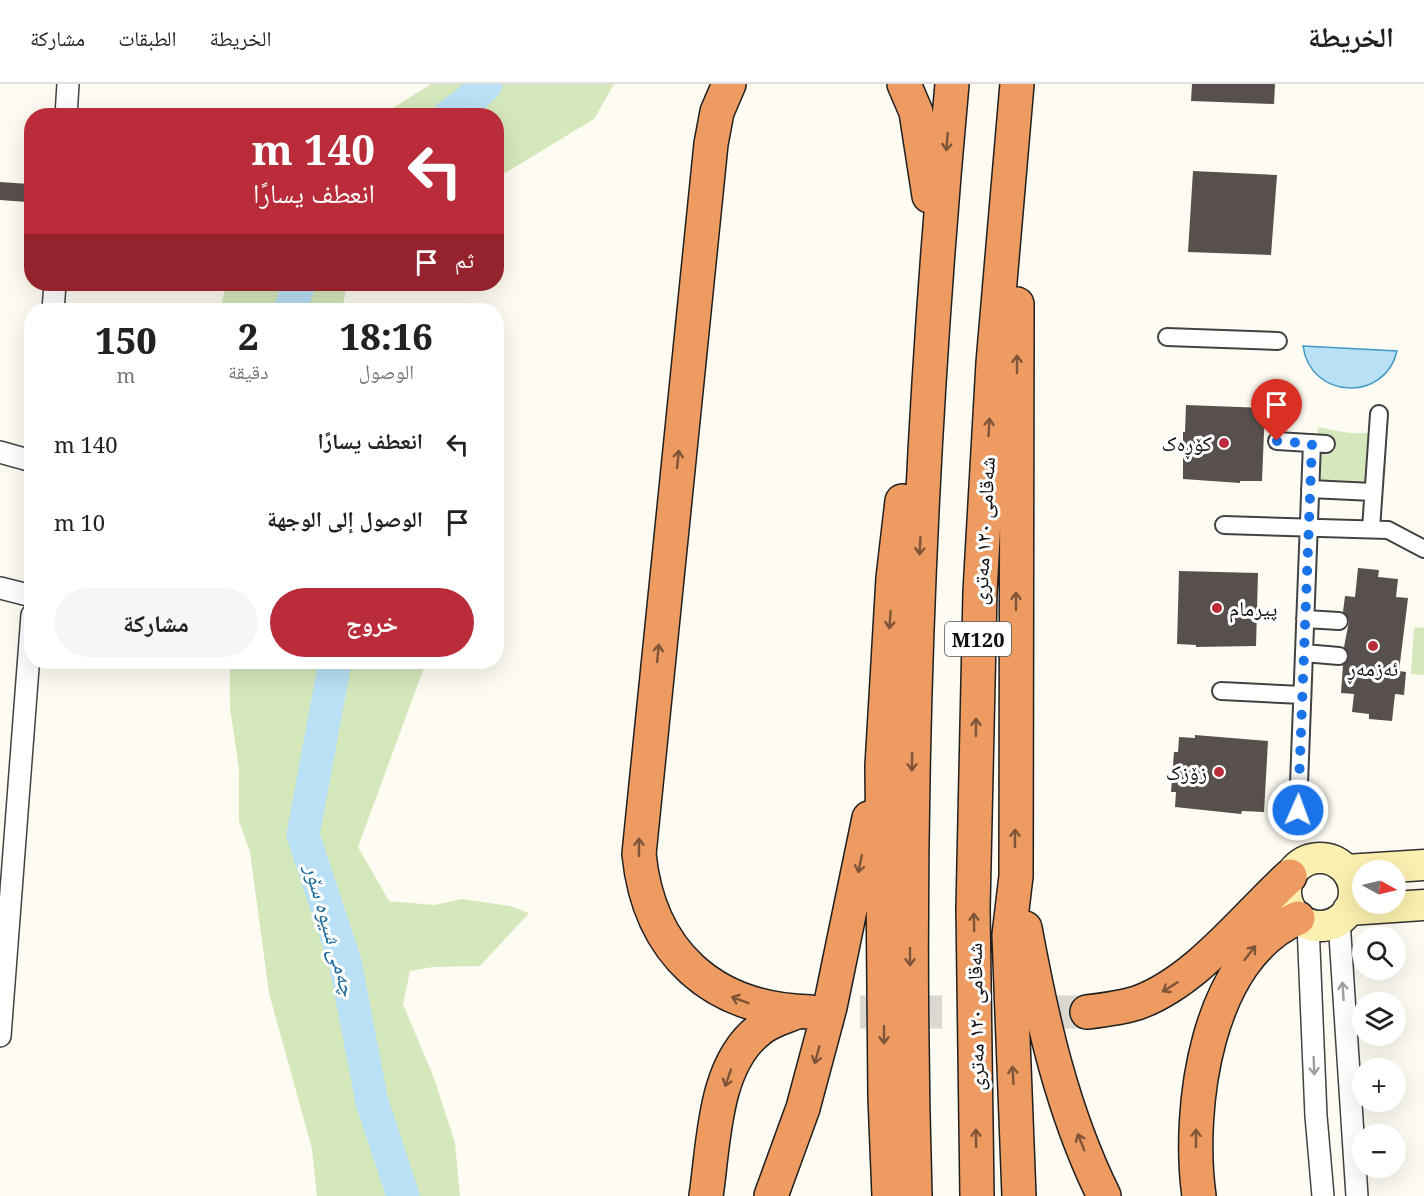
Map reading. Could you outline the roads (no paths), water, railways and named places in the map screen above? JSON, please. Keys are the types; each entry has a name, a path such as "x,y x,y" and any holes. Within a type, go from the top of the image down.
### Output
{"highway":[{"path":"706,1196 720,1102 736,1058 759,1029 804,1012 771,1009 738,1000 708,984 694,973 659,928 645,892 639,854 711,144 717,112 729,84"},
{"path":"904,84 916,112 922,142 936,256"},
{"name":"M120","path":"915,1196 910,857 914,674 929,355 952,84"},
{"path":"1017,84 1016,876 1009,935 1019,1196"},
{"name":"شەقامی ١٢٠ مەتری","path":"977,1196 974,909 980,592 993,363 1017,84"},
{"path":"889,1196 885,1096 882,766 893,578 905,466 929,355"},
{"path":"771,1196 803,1108 830,1007 882,766"},
{"path":"1016,876 1052,1061 1080,1141 1104,1196"},
{"path":"1087,1012 1136,1003 1168,988 1197,966 1290,876"},
{"path":"1199,1196 1196,1164 1197,1108 1216,1023 1229,989 1248,956 1267,936 1303,921"}],"main road":[{"path":"1344,915 1354,890 1346,870 1330,859 1311,859 1294,869 1290,876 1286,896 1292,912 1303,921 1324,926 1344,915 1424,905"},
{"path":"1346,870 1424,865"}],"street":[{"path":"66,108 68,84"},
{"path":"1167,337 1278,341"},
{"path":"1371,529 1379,414"},
{"path":"1277,441 1319,444 1310,489 1298,810"},
{"path":"0,452 24,459"},
{"path":"1310,489 1373,492"},
{"path":"1224,525 1371,529 1397,533 1424,549"},
{"path":"0,588 24,594"},
{"path":"1305,619 1339,621"},
{"path":"1304,653 1339,656"},
{"path":"0,1036 2,981 28,669"},
{"path":"1221,691 1302,695"},
{"path":"1344,915 1357,1196"},
{"path":"1303,921 1323,1196"}],"water":[{"path":"1303,346 1397,351 1390,368 1378,380 1364,386 1348,388 1333,385 1319,376 1309,364"}],"waterway":[{"name":"چەمی شیوە سۆر","path":"460,108 486,84"},
{"name":"چەمی شیوە سۆر","path":"292,303 297,291"},
{"name":"چەمی شیوە سۆر","path":"334,669 303,835 345,962 372,1102 403,1196"}],"tunnel":[{"path":"811,1012 1087,1012"}],"place":[{"name":"کۆڕەک","path":"1224,443"},
{"name":"پیرمام","path":"1217,608"},
{"name":"ئەزمەڕ","path":"1373,646"},
{"name":"زۆزک","path":"1219,772"}]}
